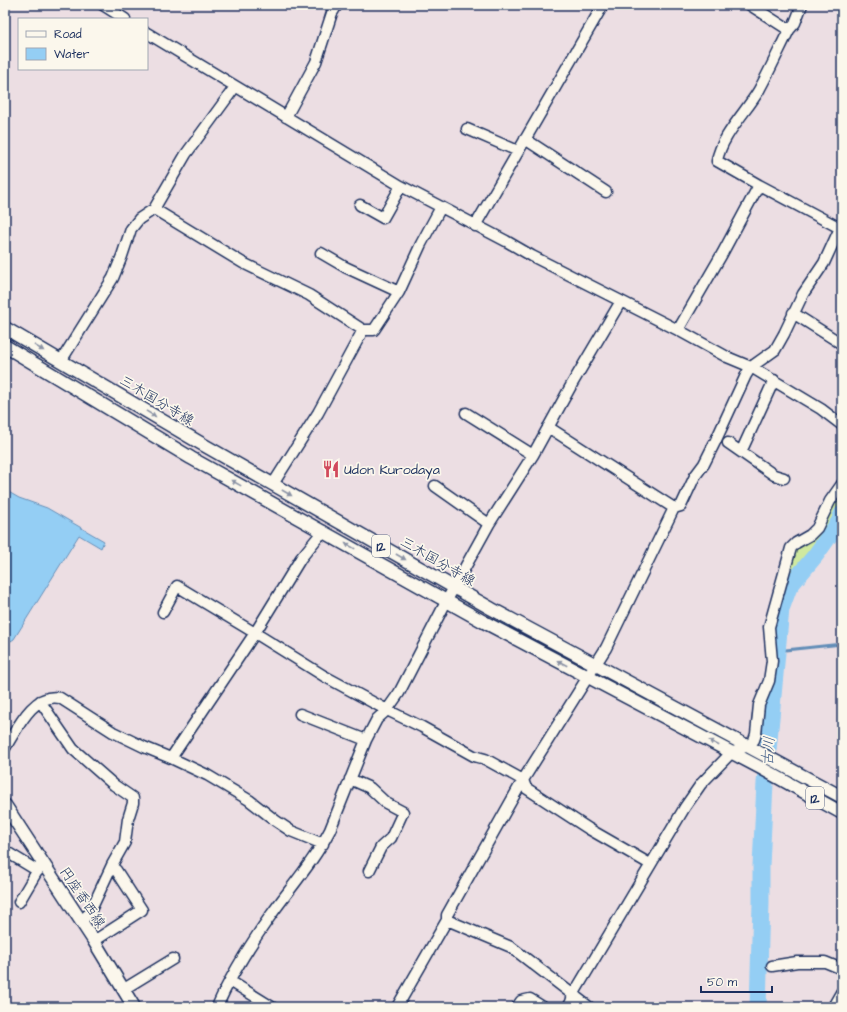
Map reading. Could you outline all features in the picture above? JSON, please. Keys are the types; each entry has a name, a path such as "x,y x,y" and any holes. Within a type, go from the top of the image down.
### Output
{"main road":[{"name":"三木国分寺線","path":"5,328 195,440 454,587 791,768 842,797"},
{"name":"12","path":"5,346 191,458 484,622 788,782 842,813"},
{"name":"円座香西線","path":"5,805 40,867 94,941 134,1007"},
{"path":"834,1007 842,993"}],"street":[{"path":"103,5 123,18"},
{"path":"286,117 316,62 332,13 337,5"},
{"path":"475,226 603,5"},
{"path":"750,5 789,30"},
{"path":"397,1007 447,920 447,915 523,780 606,648 674,508 681,506 695,476 704,464 746,375 751,367 775,350 803,294 824,263 841,226 759,186 717,161 718,154 728,136 759,90 789,30 795,23 802,5"},
{"path":"148,34 401,186 727,357 751,367 821,409 842,425"},
{"path":"61,361 113,278 131,229 138,219 154,209 186,154 235,87"},
{"path":"467,130 518,151"},
{"path":"525,139 606,192"},
{"path":"360,205 383,218 401,186"},
{"path":"678,330 759,186"},
{"path":"154,209 243,263 309,295 363,330 374,330 399,292 421,244 441,207"},
{"path":"321,252 345,267 399,292"},
{"path":"217,1007 230,981 270,916 323,844 366,740 377,719 387,710 399,693 454,587 490,524 533,455 621,301"},
{"path":"793,313 842,344"},
{"path":"273,484 318,413 363,330"},
{"path":"741,452 774,380"},
{"path":"466,413 533,455"},
{"path":"548,428 674,508"},
{"path":"728,443 774,475 784,478"},
{"path":"568,1007 573,995 676,820 701,784 731,753 748,746 754,740 759,705 769,681 772,661 769,627 791,548 810,535 817,528 830,501 842,484"},
{"path":"435,486 490,524"},
{"path":"171,758 255,633 301,558 323,531"},
{"path":"163,612 177,586 324,676 474,756 485,759 523,780 526,788 589,829 650,864"},
{"path":"5,748 31,709 40,701 54,696 60,698 113,732 207,775 243,796 291,831 323,844"},
{"path":"40,701 73,750 114,785 133,798 134,803 128,819 126,842 112,865 90,912 81,922"},
{"path":"300,714 366,740"},
{"path":"350,778 370,788 386,803 403,812 391,838 381,847 369,871"},
{"path":"5,851 40,867 19,902"},
{"path":"94,941 142,910 116,870"},
{"path":"447,920 511,947 589,1007"},
{"path":"124,989 173,959"},
{"path":"772,966 797,962 825,962 842,969"},
{"path":"230,981 272,1007"},
{"path":"517,1007 521,1001 530,999 543,1007"}],"green space":[{"path":"842,487 842,506 834,524 828,533 792,573 787,569 793,550"}],"water":[{"path":"5,490 19,498 47,508 104,541 101,548 79,535 14,639 11,641 5,639"}],"waterway":[{"name":"古川","path":"758,1007 761,866 765,783 781,609 789,587 815,556 839,522 842,514"},
{"path":"776,651 842,644"}],"place":[{"name":"Udon Kurodaya","path":"331,469"}]}
